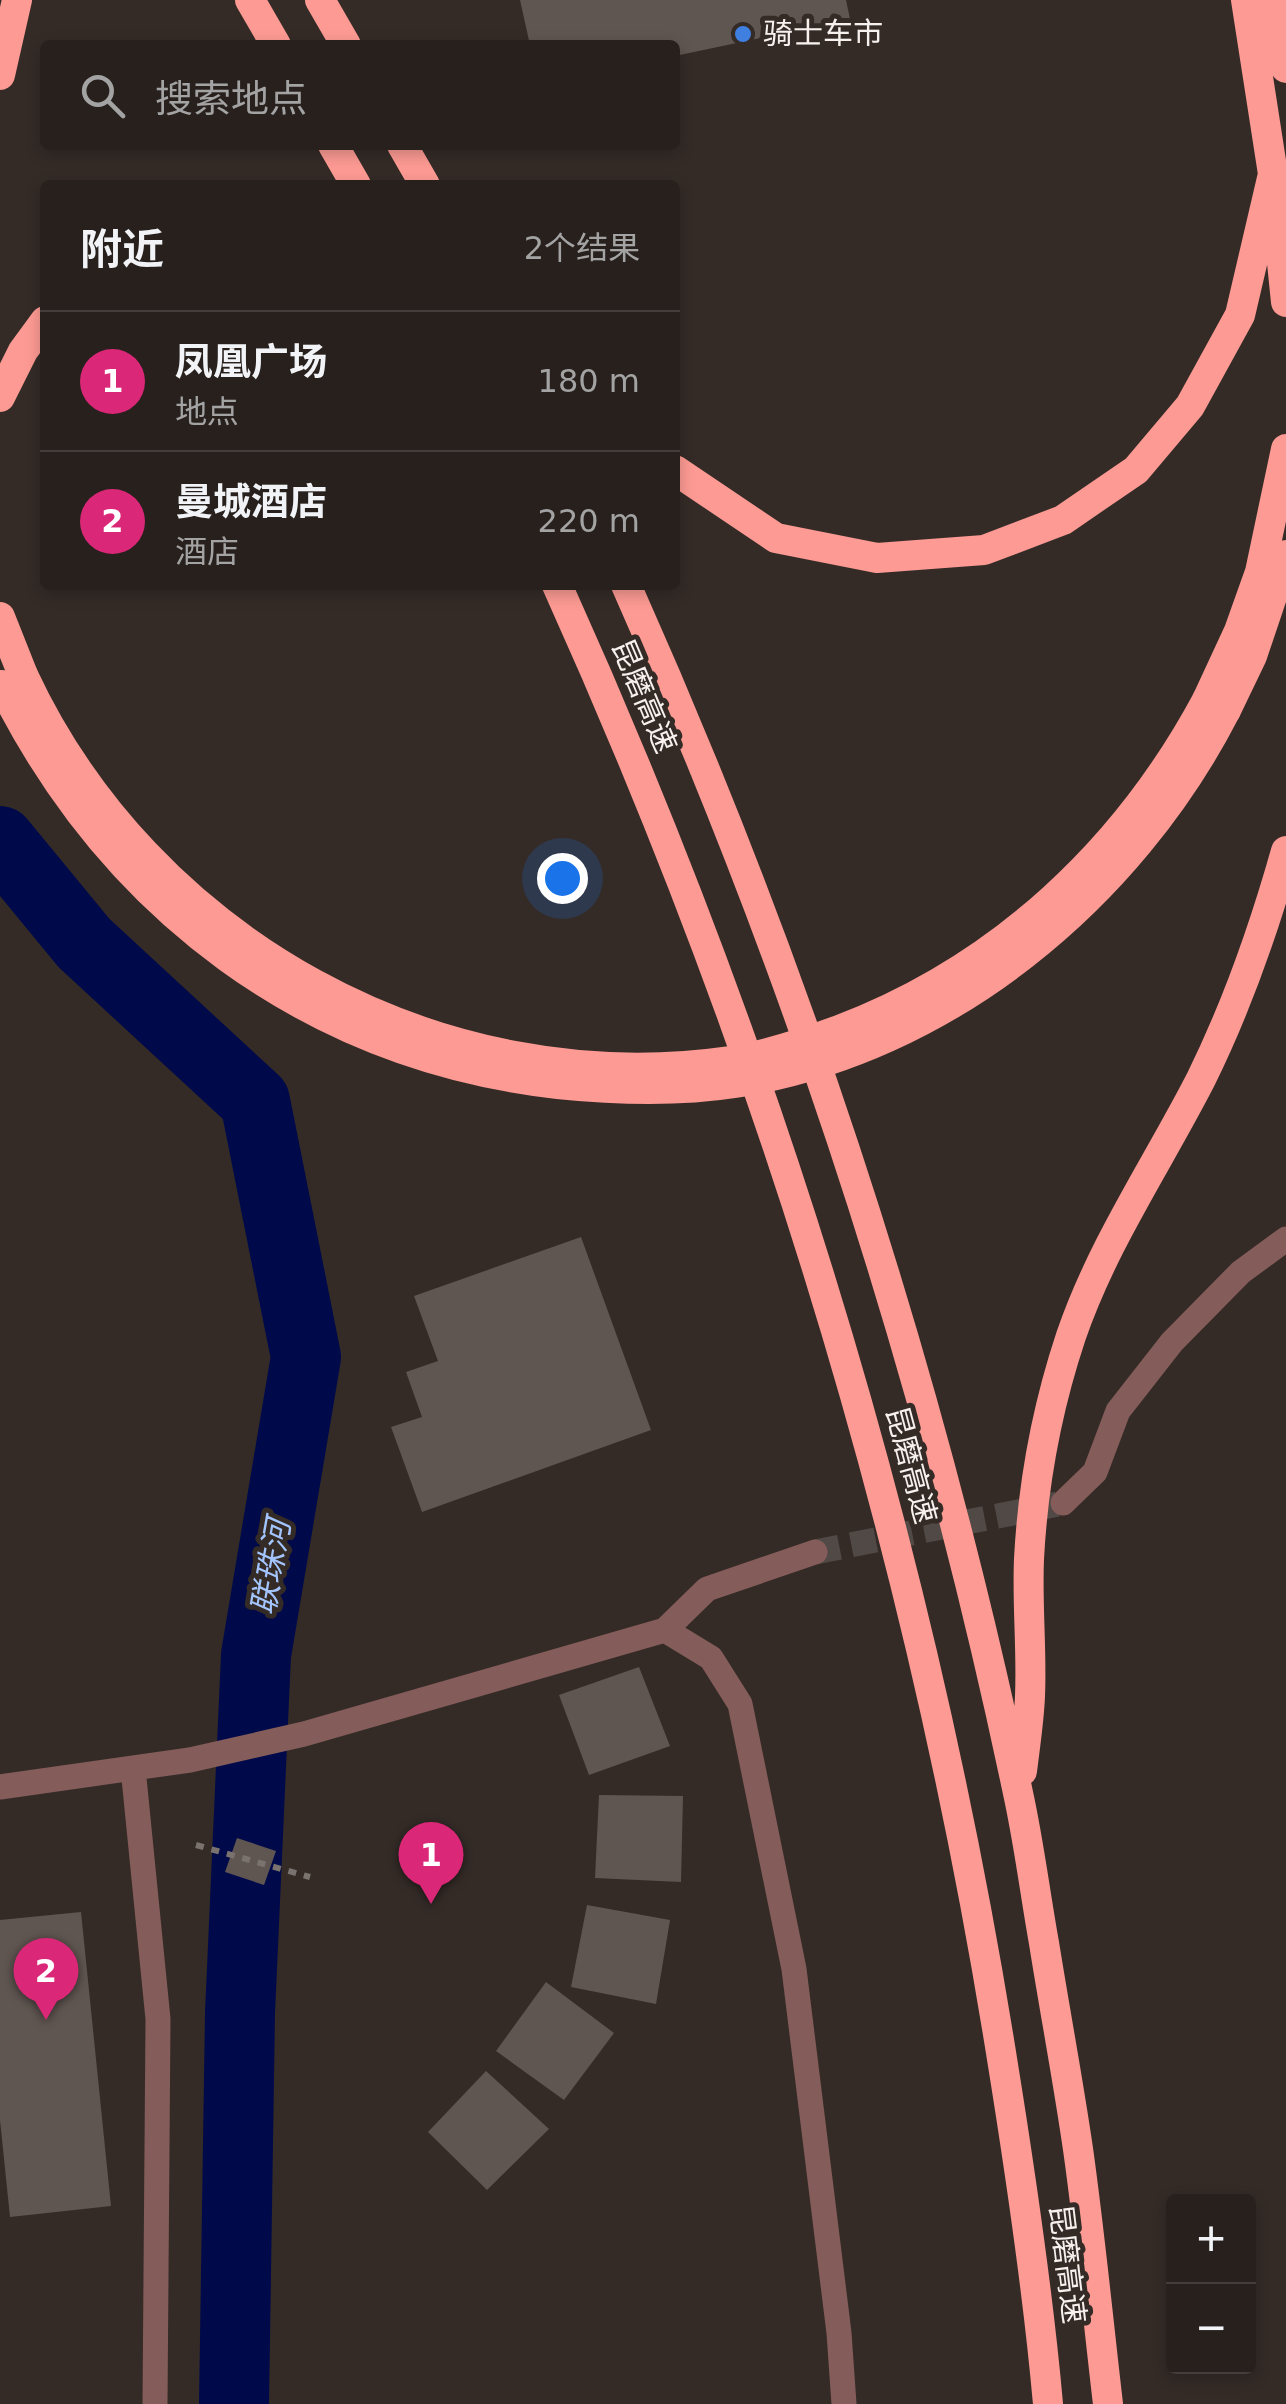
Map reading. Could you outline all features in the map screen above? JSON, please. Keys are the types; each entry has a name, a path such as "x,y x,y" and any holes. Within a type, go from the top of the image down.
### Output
{"highway":[{"path":"0,75 17,0"},
{"path":"250,0 273,40"},
{"path":"320,0 343,40"},
{"path":"1246,0 1273,174 1286,302"},
{"path":"1276,0 1286,68"},
{"path":"336,150 353,180"},
{"path":"405,150 421,180"},
{"path":"680,473 776,538 877,558 984,550 1064,520 1136,470 1190,406 1240,314 1273,174"},
{"path":"0,397 40,327"},
{"path":"1216,705 1260,572 1286,449"},
{"path":"0,617 8,681 45,720 119,826 202,908 282,967 361,1009 453,1042 536,1058 628,1065 729,1061 780,1049 884,1012 961,970 1041,912 1106,847 1252,656 1286,555"},
{"name":"昆磨高速","path":"558,590 682,877 818,1266 872,1452 915,1616 985,1951 1018,2162 1048,2404"},
{"name":"昆磨高速","path":"628,590 774,944 850,1160 936,1449 976,1602 1020,1799 1078,2148 1108,2404"},
{"path":"1020,1799 1030,1694 1028,1605 1032,1526 1041,1454 1059,1376 1105,1251 1178,1122 1223,1031 1259,938 1286,852"}],"street":[{"path":"1063,1503 1096,1472 1118,1411 1172,1342 1241,1272 1286,1239"},
{"path":"0,1787 190,1760 304,1734 665,1630 707,1588 815,1552"},
{"path":"665,1630 711,1658 740,1704 744,1718 794,1968 839,2333 844,2404"},
{"path":"133,1768 158,2020 155,2404"}],"path":[{"path":"196,1845 310,1877"}],"building":[{"path":"520,0 846,0 850,19 680,55 680,40 529,40"},
{"path":"581,1237 651,1430 422,1512 391,1427 422,1417 406,1372 438,1361 414,1296"},
{"path":"639,1667 670,1746 589,1775 559,1695"},
{"path":"599,1795 683,1796 681,1882 595,1878"},
{"path":"237,1838 276,1851 264,1885 225,1872"},
{"path":"587,1905 670,1920 656,2004 571,1987"},
{"path":"81,1912 111,2206 10,2217 0,2120 0,1920"},
{"path":"546,1982 614,2033 564,2100 496,2051"},
{"path":"486,2071 549,2129 487,2190 428,2132"}],"waterway":[{"name":"联珠河","path":"0,841 84,943 255,1101 306,1357 256,1655 240,2013 234,2404"}],"tunnel":[{"path":"815,1552 1063,1503"}],"place":[{"name":"骑士车市","path":"743,34"},
{"name":"凤凰广场","path":"431,1904"},
{"name":"曼城酒店","path":"46,2020"}]}
